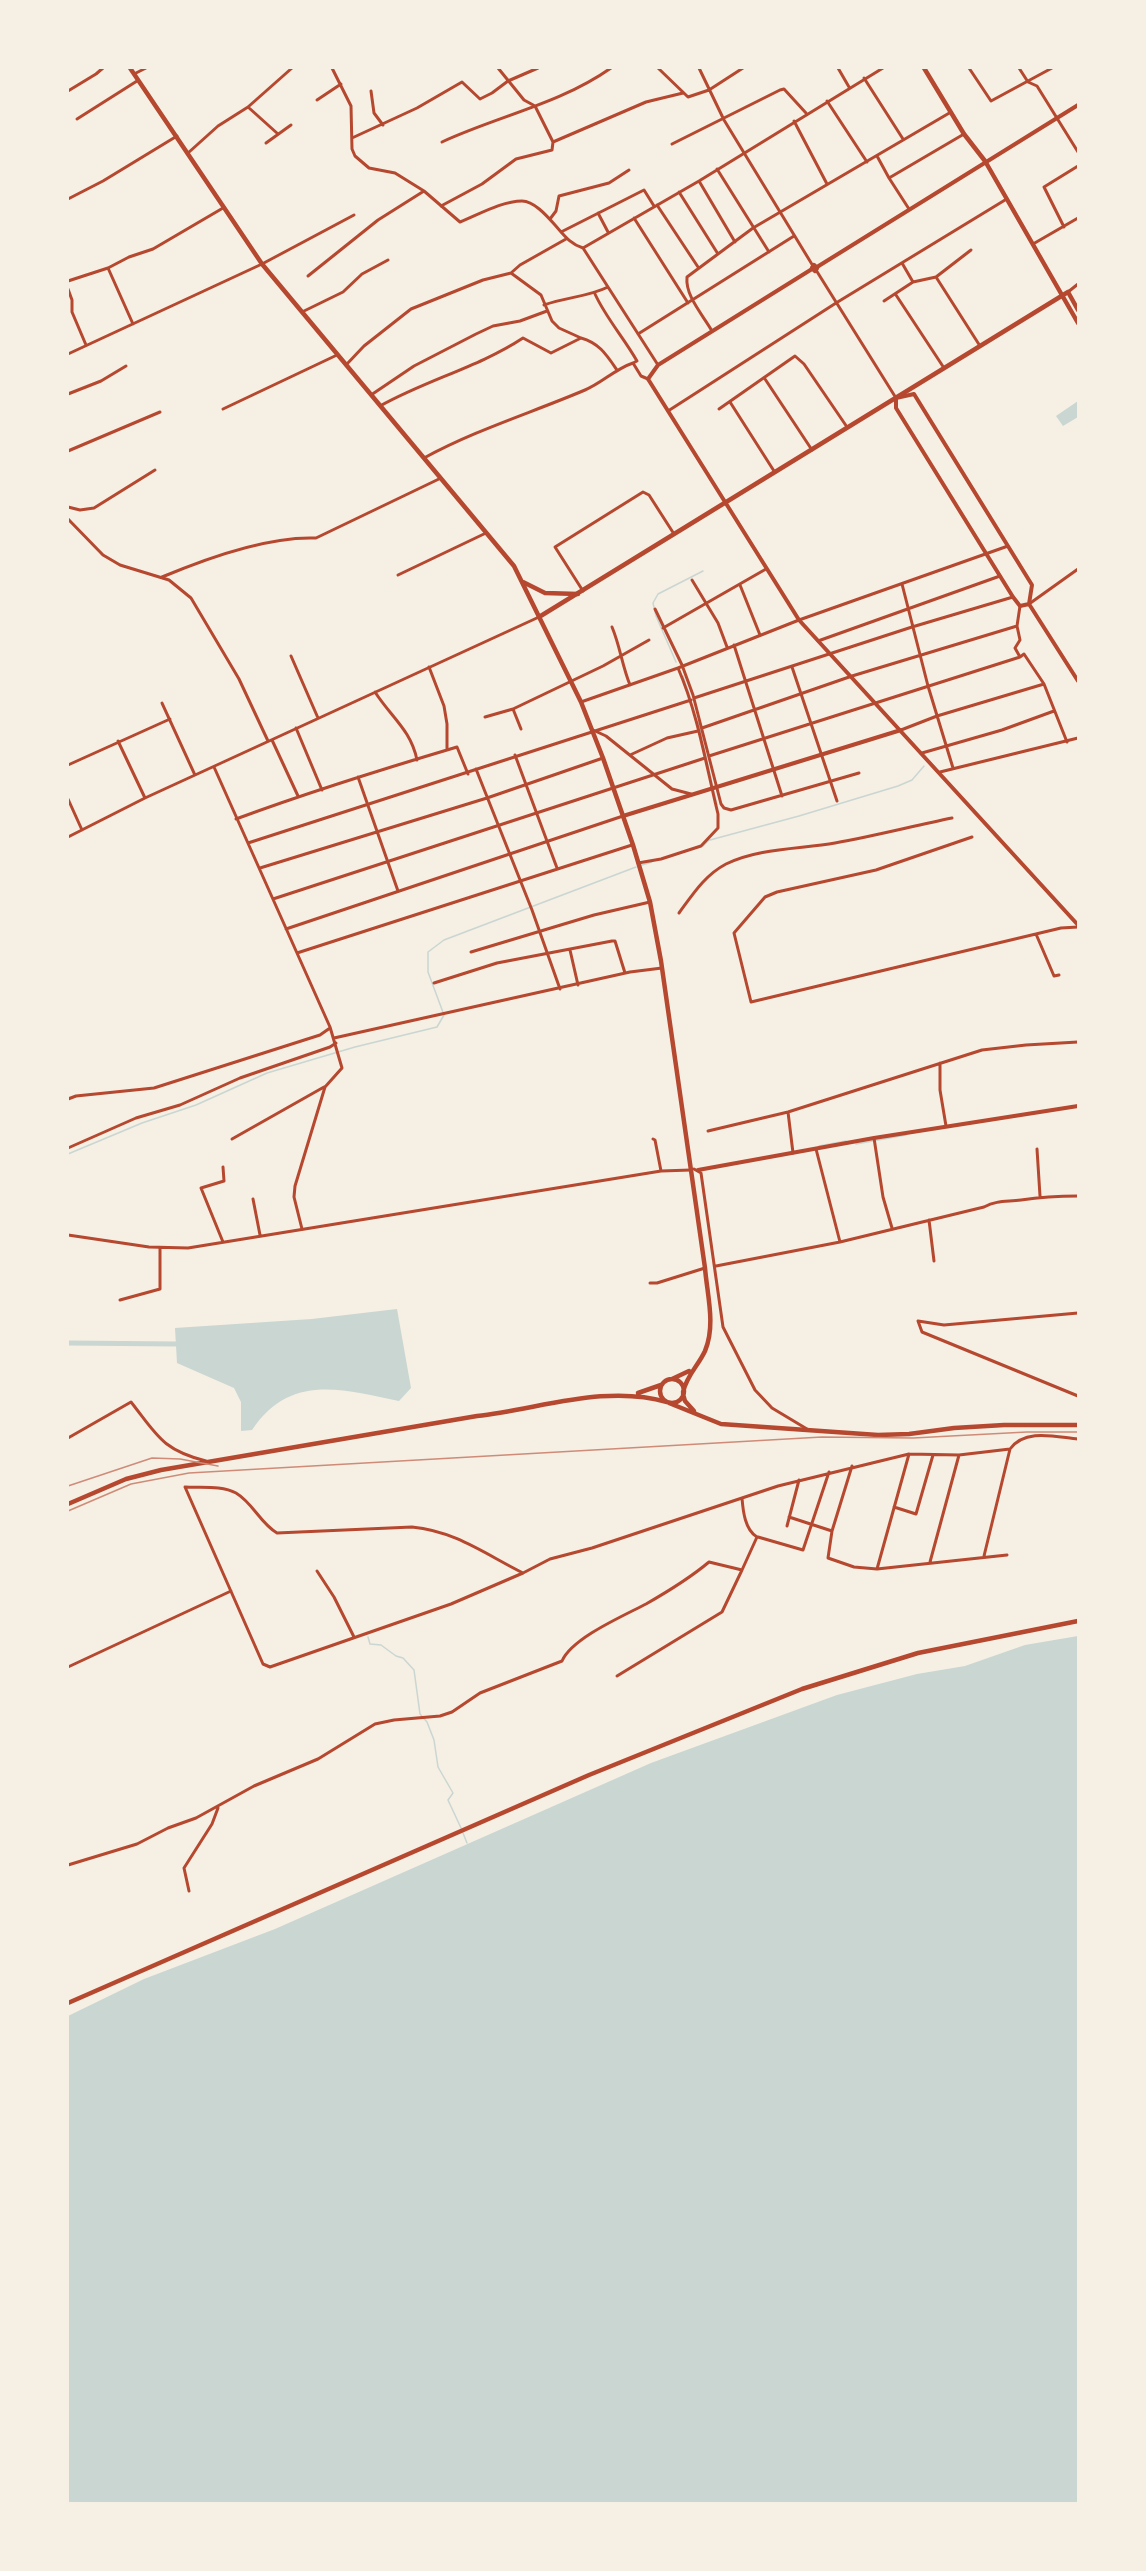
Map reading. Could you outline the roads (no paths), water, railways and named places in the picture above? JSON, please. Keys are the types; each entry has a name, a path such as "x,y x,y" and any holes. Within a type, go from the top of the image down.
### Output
{"main road":[{"path":"130,68 261,264 488,532 514,566 593,730 650,902 694,1170 705,1268 710,1314 706,1348 685,1383 678,1401 668,1402"},
{"path":"924,68 964,134 985,161 1005,200 1078,322"},
{"path":"1058,286 1068,292 1078,310"},
{"path":"539,617 1068,292"},
{"path":"523,582 545,593 578,594"},
{"path":"633,1395 654,1389 685,1375 693,1368"},
{"path":"670,1380 678,1382 690,1409 703,1418"},
{"path":"664,1383 660,1393 668,1402"},
{"path":"68,1504 126,1479 161,1470 477,1416 515,1412 590,1397 645,1395 721,1424 809,1430 909,1434 994,1426 1078,1425"},
{"path":"68,2003 589,1775 802,1689 918,1653 1078,1622"}],"street":[{"path":"68,91 103,68"},
{"path":"134,74 146,68"},
{"path":"188,153 218,126 248,107 292,68"},
{"path":"332,68 351,106 352,148 360,162 369,168 395,173 423,191 460,222 502,205 522,201 532,204 550,219 566,239 583,248 658,365"},
{"path":"441,206 482,184 516,159 552,150 553,142 535,106 524,100 498,68"},
{"path":"352,138 383,125 462,82 480,99 508,81 538,68"},
{"path":"442,142 589,83 611,68"},
{"path":"658,68 688,96 709,90 743,68"},
{"path":"699,68 724,120 896,398 896,408 1020,606 1017,626 1020,640 1015,648 1020,657"},
{"path":"838,68 849,88"},
{"path":"583,248 699,181 827,100 883,68"},
{"path":"969,68 990,101 1052,68"},
{"path":"1019,68 1028,82 1036,86 1058,117 1078,152"},
{"path":"864,78 903,139"},
{"path":"77,119 137,81"},
{"path":"316,100 341,84"},
{"path":"672,144 784,89 806,113"},
{"path":"371,91 374,113 383,125"},
{"path":"553,142 646,102 683,93"},
{"path":"827,100 867,162"},
{"path":"648,379 658,365 1078,105"},
{"path":"248,107 278,134"},
{"path":"712,331 693,300 686,284 687,277 753,228 951,112"},
{"path":"794,121 827,184"},
{"path":"266,143 291,126"},
{"path":"890,178 964,134"},
{"path":"68,199 103,181 177,136"},
{"path":"877,156 909,209"},
{"path":"1064,227 1044,187 1078,166"},
{"path":"717,169 769,252"},
{"path":"550,219 556,212 560,196 609,183 629,170"},
{"path":"699,181 735,242"},
{"path":"561,232 644,190 698,267"},
{"path":"308,276 378,220 423,191"},
{"path":"680,192 718,254"},
{"path":"668,411 836,303 1005,200"},
{"path":"68,281 108,268 129,257 153,249 223,208"},
{"path":"598,213 609,232"},
{"path":"68,354 261,264 354,215"},
{"path":"634,218 688,303"},
{"path":"1033,244 1078,218"},
{"path":"638,334 794,236"},
{"path":"346,365 364,346 411,309 483,280 511,273 520,264 566,239"},
{"path":"884,301 913,282 936,277 970,250"},
{"path":"302,312 343,292 362,274 388,260"},
{"path":"902,263 913,282"},
{"path":"108,268 134,324"},
{"path":"511,273 541,295 547,311 559,328 601,347 617,370"},
{"path":"936,277 980,346"},
{"path":"1068,292 1078,284"},
{"path":"544,305 595,294 609,287"},
{"path":"68,289 72,300 72,312 86,345"},
{"path":"424,458 460,438 595,385 617,370 637,361 602,309 595,294"},
{"path":"896,295 944,368"},
{"path":"371,395 414,366 476,334 493,326 520,321 547,311"},
{"path":"380,406 403,393 429,384 524,338 551,353 580,338"},
{"path":"223,409 337,355"},
{"path":"719,409 765,380 795,357 804,364 847,427"},
{"path":"633,363 641,376 648,379 724,504 799,620 1078,926"},
{"path":"68,394 101,381 126,366"},
{"path":"765,380 812,450"},
{"path":"896,398 914,394 1032,585 1029,604 1078,681"},
{"path":"730,402 775,472"},
{"path":"68,451 160,412"},
{"path":"68,507 80,510 94,508 155,470"},
{"path":"160,578 240,549 295,537 316,538 441,478"},
{"path":"583,591 555,547 643,492 650,495 674,534"},
{"path":"68,519 103,555 120,565 169,580 191,598 239,679 298,796"},
{"path":"398,575 488,532"},
{"path":"581,702 678,668 799,620 1008,546"},
{"path":"663,628 766,568"},
{"path":"1020,606 1029,604 1078,569"},
{"path":"818,641 1000,576"},
{"path":"692,579 718,623 727,648"},
{"path":"902,584 928,686 953,768"},
{"path":"740,585 760,635"},
{"path":"248,843 468,774 515,755 748,682 912,627 1013,597"},
{"path":"656,609 682,665 707,757 724,808 731,810 859,773"},
{"path":"68,837 145,798 539,617"},
{"path":"630,754 667,738 700,729 852,676 1017,626"},
{"path":"612,627 621,649 630,685"},
{"path":"485,717 513,710 649,640"},
{"path":"734,645 742,674 748,682 782,796"},
{"path":"272,899 1024,654 1044,684 1067,742"},
{"path":"291,656 318,718"},
{"path":"429,667 444,706 447,750"},
{"path":"792,667 837,801"},
{"path":"678,668 692,699"},
{"path":"286,929 547,840 1044,684"},
{"path":"375,692 384,707 412,740 417,760"},
{"path":"162,703 196,775"},
{"path":"513,710 521,729"},
{"path":"922,753 946,744 1002,730 1055,711"},
{"path":"68,765 170,719"},
{"path":"296,728 322,790"},
{"path":"593,730 606,736 672,789 691,794"},
{"path":"940,772 1078,738"},
{"path":"118,741 145,798"},
{"path":"236,819 298,796 457,747 468,774"},
{"path":"515,755 556,868"},
{"path":"638,863 661,859 701,846 718,828 718,814 707,757"},
{"path":"259,868 487,798 603,758"},
{"path":"214,767 330,1027 342,1068 325,1087 232,1139"},
{"path":"476,769 532,910 560,989"},
{"path":"358,777 398,891"},
{"path":"68,799 82,830"},
{"path":"679,913 700,884 711,874 727,864 748,856 836,843 952,818"},
{"path":"972,837 920,856 909,857 887,867 777,892 765,897 734,933 751,1002 1061,927 1078,926"},
{"path":"297,953 409,919 556,868 633,845"},
{"path":"471,952 594,915 650,902"},
{"path":"1036,934 1054,976 1059,975"},
{"path":"434,983 497,963 615,941 625,974"},
{"path":"570,950 578,985"},
{"path":"68,1148 136,1118 180,1105 240,1078 321,1051 336,1042 436,1016 625,974 662,968"},
{"path":"68,1098 154,1088 320,1035 330,1027"},
{"path":"708,1131 788,1112 982,1050 1078,1042"},
{"path":"940,1062 940,1090 946,1126"},
{"path":"302,1229 294,1197 295,1186 325,1087"},
{"path":"68,1235 160,1248 188,1248 661,1171 694,1170 946,1126 1078,1106"},
{"path":"788,1112 793,1153"},
{"path":"874,1138 883,1197 892,1228"},
{"path":"653,1139 659,1151 661,1171"},
{"path":"816,1149 840,1242"},
{"path":"1037,1149 1040,1196"},
{"path":"223,1167 224,1181 201,1188 223,1242"},
{"path":"694,1170 701,1173 723,1327 749,1381 762,1399 772,1408 809,1430"},
{"path":"716,1266 840,1242 984,1207 995,1201 1040,1196 1078,1196"},
{"path":"253,1198 261,1236"},
{"path":"929,1220 934,1261"},
{"path":"120,1300 160,1289 160,1248"},
{"path":"650,1283 657,1283 705,1268"},
{"path":"1078,1313 944,1325 918,1321 922,1332 1078,1396"},
{"path":"68,1438 131,1402 159,1439 187,1456 211,1462"},
{"path":"984,1556 1010,1449 1014,1443 1026,1436 1078,1439"},
{"path":"523,1573 482,1553 456,1536 434,1529 412,1527 276,1533 236,1493 222,1488 185,1487 262,1664 270,1667 451,1604 523,1573 550,1559 592,1548 799,1480 909,1454 959,1455 1010,1449"},
{"path":"877,1569 909,1454"},
{"path":"894,1507 916,1514 933,1455"},
{"path":"930,1562 959,1455"},
{"path":"852,1466 832,1531 828,1558 854,1567 877,1569 1007,1555"},
{"path":"742,1498 743,1514 753,1534 802,1551 829,1472"},
{"path":"787,1526 799,1480"},
{"path":"788,1516 832,1531"},
{"path":"617,1676 722,1612 758,1537"},
{"path":"68,1865 137,1844 168,1828 218,1808 254,1786 318,1759 375,1724 441,1716 452,1712 480,1694 562,1661 565,1654 584,1638 647,1603 697,1572 708,1562 741,1570"},
{"path":"317,1570 334,1597 354,1637"},
{"path":"68,1667 231,1591"},
{"path":"189,1891 184,1868 212,1824 218,1808"}],"waterway":[{"path":"676,662 656,616 653,603 658,594 703,571"},
{"path":"683,676 690,697"},
{"path":"698,722 702,737"},
{"path":"704,748 717,805"},
{"path":"710,840 898,786 912,780 924,766"},
{"path":"703,846 710,839"},
{"path":"642,865 652,862"},
{"path":"68,1154 142,1123 196,1105 267,1073 355,1047 437,1027 444,1015 428,972 428,952 444,940 636,867"},
{"path":"856,1144 906,1135"},
{"path":"819,1146 846,1141"},
{"path":"68,1343 176,1344"},
{"path":"368,1637 370,1644 381,1645 396,1656 403,1658 414,1670 420,1714 427,1722 434,1740 438,1767 453,1793 448,1800 461,1828"},
{"path":"463,1833 467,1843"}],"railway":[{"path":"68,1511 131,1484 189,1473 822,1437 913,1438 1027,1432 1078,1432"},
{"path":"68,1486 152,1458 180,1459 218,1466"}]}
